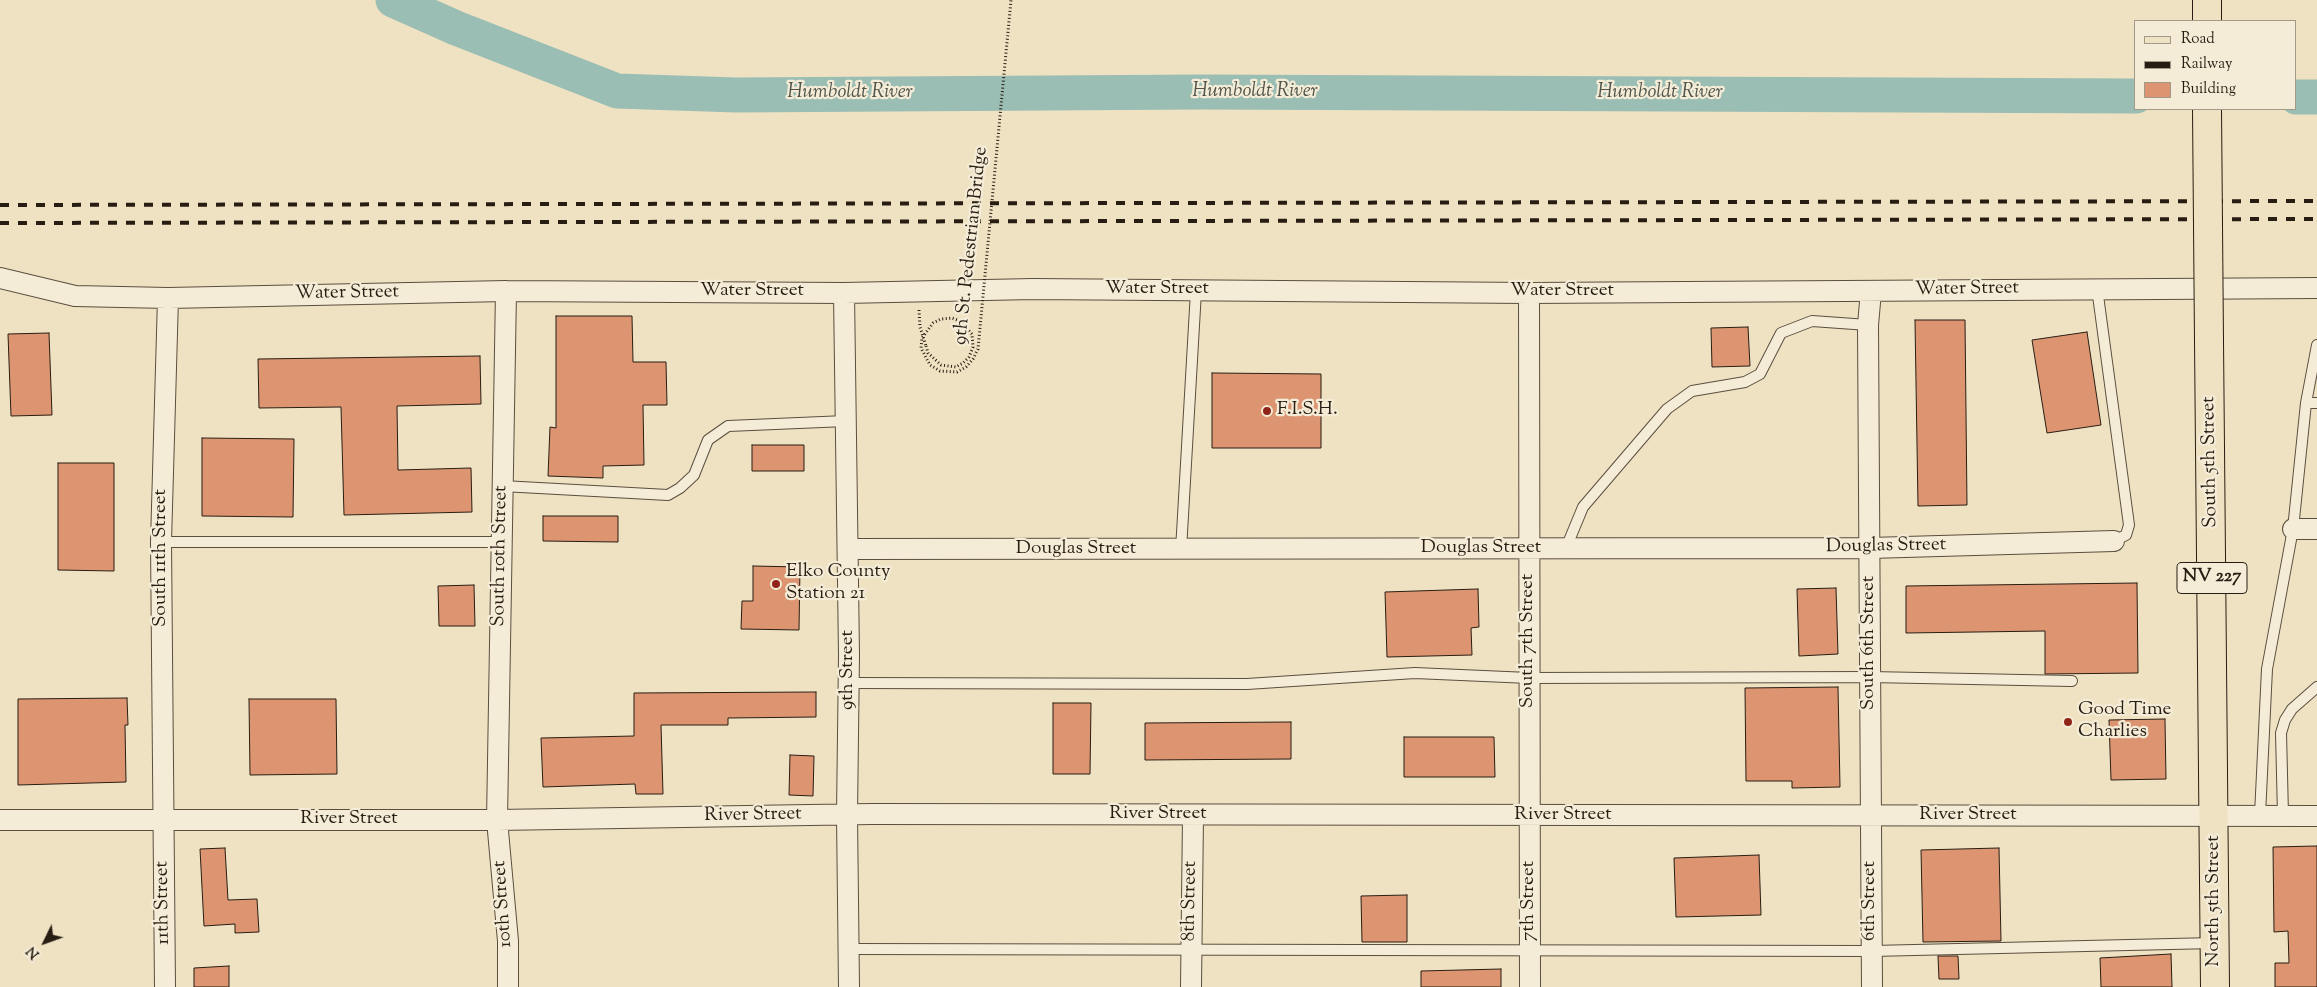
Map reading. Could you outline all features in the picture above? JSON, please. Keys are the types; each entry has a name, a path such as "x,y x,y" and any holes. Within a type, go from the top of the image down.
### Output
{"main road":[{"path":"2207,0 2207,20"},
{"name":"South 5th Street","path":"2208,110 2214,816"},
{"name":"North 5th Street","path":"2214,816 2215,987"}],"street":[{"name":"Water Street","path":"0,278 75,296 168,298 506,291 844,292 1032,290 1529,293 2317,288"},
{"name":"South 10th Street","path":"497,820 506,291"},
{"name":"South 6th Street","path":"1871,291 1868,325 1871,816"},
{"name":"9th Street","path":"844,292 850,683 846,815 849,987"},
{"name":"South 7th Street","path":"1529,293 1530,816"},
{"name":"South 11th Street","path":"163,819 161,542 168,298"},
{"path":"2293,529 2317,529"},
{"name":"Douglas Street","path":"848,550 1870,548 2114,541"},
{"name":"River Street","path":"0,820 497,820 846,815 2317,816"},
{"name":"8th Street","path":"1191,987 1193,816"},
{"name":"7th Street","path":"1530,816 1530,987"},
{"name":"6th Street","path":"1871,816 1872,987"},
{"name":"11th Street","path":"163,819 165,987"},
{"name":"10th Street","path":"497,820 508,941 508,987"}],"lane":[{"path":"2097,288 2129,525 2126,535 2114,541"},
{"path":"1181,550 1196,291"},
{"path":"1566,548 1583,506 1667,409 1692,391 1745,382 1760,374 1781,333 1812,321 1868,325"},
{"path":"2260,816 2268,669 2293,529 2306,403 2317,346"},
{"path":"2306,403 2317,403"},
{"path":"502,486 668,495 680,488 694,475 708,440 728,426 846,421"},
{"path":"161,542 501,542"},
{"path":"850,683 1247,684 1415,673 1529,678 1870,677 2072,681"},
{"path":"2283,815 2281,733 2284,720 2292,709 2317,687"},
{"path":"849,949 1872,951 2215,943"}],"path":[{"name":"9th St. Pedestrian Bridge","path":"919,309 920,326 926,346 928,353 941,365 956,367 963,363 973,347 972,334 960,320 952,318 941,319 933,323 922,338 921,348 930,365 940,371 957,372 966,367 974,359 978,348 1011,0"}],"building":[{"path":"556,316 632,316 633,362 666,362 667,405 643,405 644,465 603,466 603,478 548,476 550,427 556,428"},
{"path":"1915,320 1965,320 1967,505 1918,506"},
{"path":"1748,327 1750,366 1712,367 1711,328"},
{"path":"2087,332 2101,425 2047,433 2032,340"},
{"path":"49,333 52,415 11,416 8,334"},
{"path":"480,356 481,404 397,406 398,470 471,468 472,512 344,515 341,407 259,408 258,359"},
{"name":"F.I.S.H.","path":"1212,373 1321,374 1321,448 1212,448"},
{"path":"202,438 294,439 293,517 202,516"},
{"path":"752,445 804,445 804,471 752,471"},
{"path":"58,463 114,463 114,571 58,570"},
{"path":"543,516 618,516 618,542 543,541"},
{"name":"Elko County Station 21","path":"753,566 800,567 799,630 741,629 742,601 753,601"},
{"path":"2137,583 2138,673 2045,674 2045,631 1906,633 1906,586"},
{"path":"474,585 475,626 439,626 438,586"},
{"path":"1836,588 1838,654 1799,656 1797,589"},
{"path":"1478,589 1479,627 1471,628 1472,655 1387,657 1385,592"},
{"path":"1838,687 1840,787 1792,788 1792,781 1746,781 1745,688"},
{"path":"816,692 816,717 728,718 728,725 661,725 663,794 636,794 635,784 543,787 541,738 634,736 634,693"},
{"path":"127,698 128,725 125,725 126,782 18,785 18,699"},
{"path":"249,699 336,699 337,774 250,775"},
{"path":"1053,703 1091,703 1090,774 1053,774"},
{"path":"2165,719 2166,779 2111,780 2109,720"},
{"path":"1291,722 1291,759 1145,760 1145,723"},
{"path":"1404,737 1494,737 1495,777 1404,777"},
{"path":"790,755 814,756 813,796 789,795"},
{"path":"2317,846 2317,987 2275,987 2275,963 2289,963 2288,931 2274,932 2273,847"},
{"path":"225,848 228,900 257,899 259,932 235,933 235,924 204,926 200,849"},
{"path":"1999,848 2001,941 1923,942 1921,850"},
{"path":"1759,855 1761,915 1676,917 1674,858"},
{"path":"1407,895 1407,942 1362,942 1361,896"},
{"path":"2171,954 2172,987 2101,987 2100,958"},
{"path":"1938,956 1958,956 1959,979 1939,979"},
{"path":"229,966 229,987 194,987 194,968"},
{"path":"1501,969 1501,987 1421,987 1421,971"}],"waterway":[{"name":"Humboldt River","path":"393,0 456,28 617,91 736,95 1201,92 2134,96"},
{"name":"Humboldt River","path":"2297,97 2317,97"}],"railway":[{"path":"0,205 2317,201"},
{"path":"0,223 2317,219"}],"place":[{"name":"F.I.S.H.","path":"1267,411"},
{"name":"Elko County Station 21","path":"776,584"},
{"name":"Good Time Charlies","path":"2068,722"}]}
